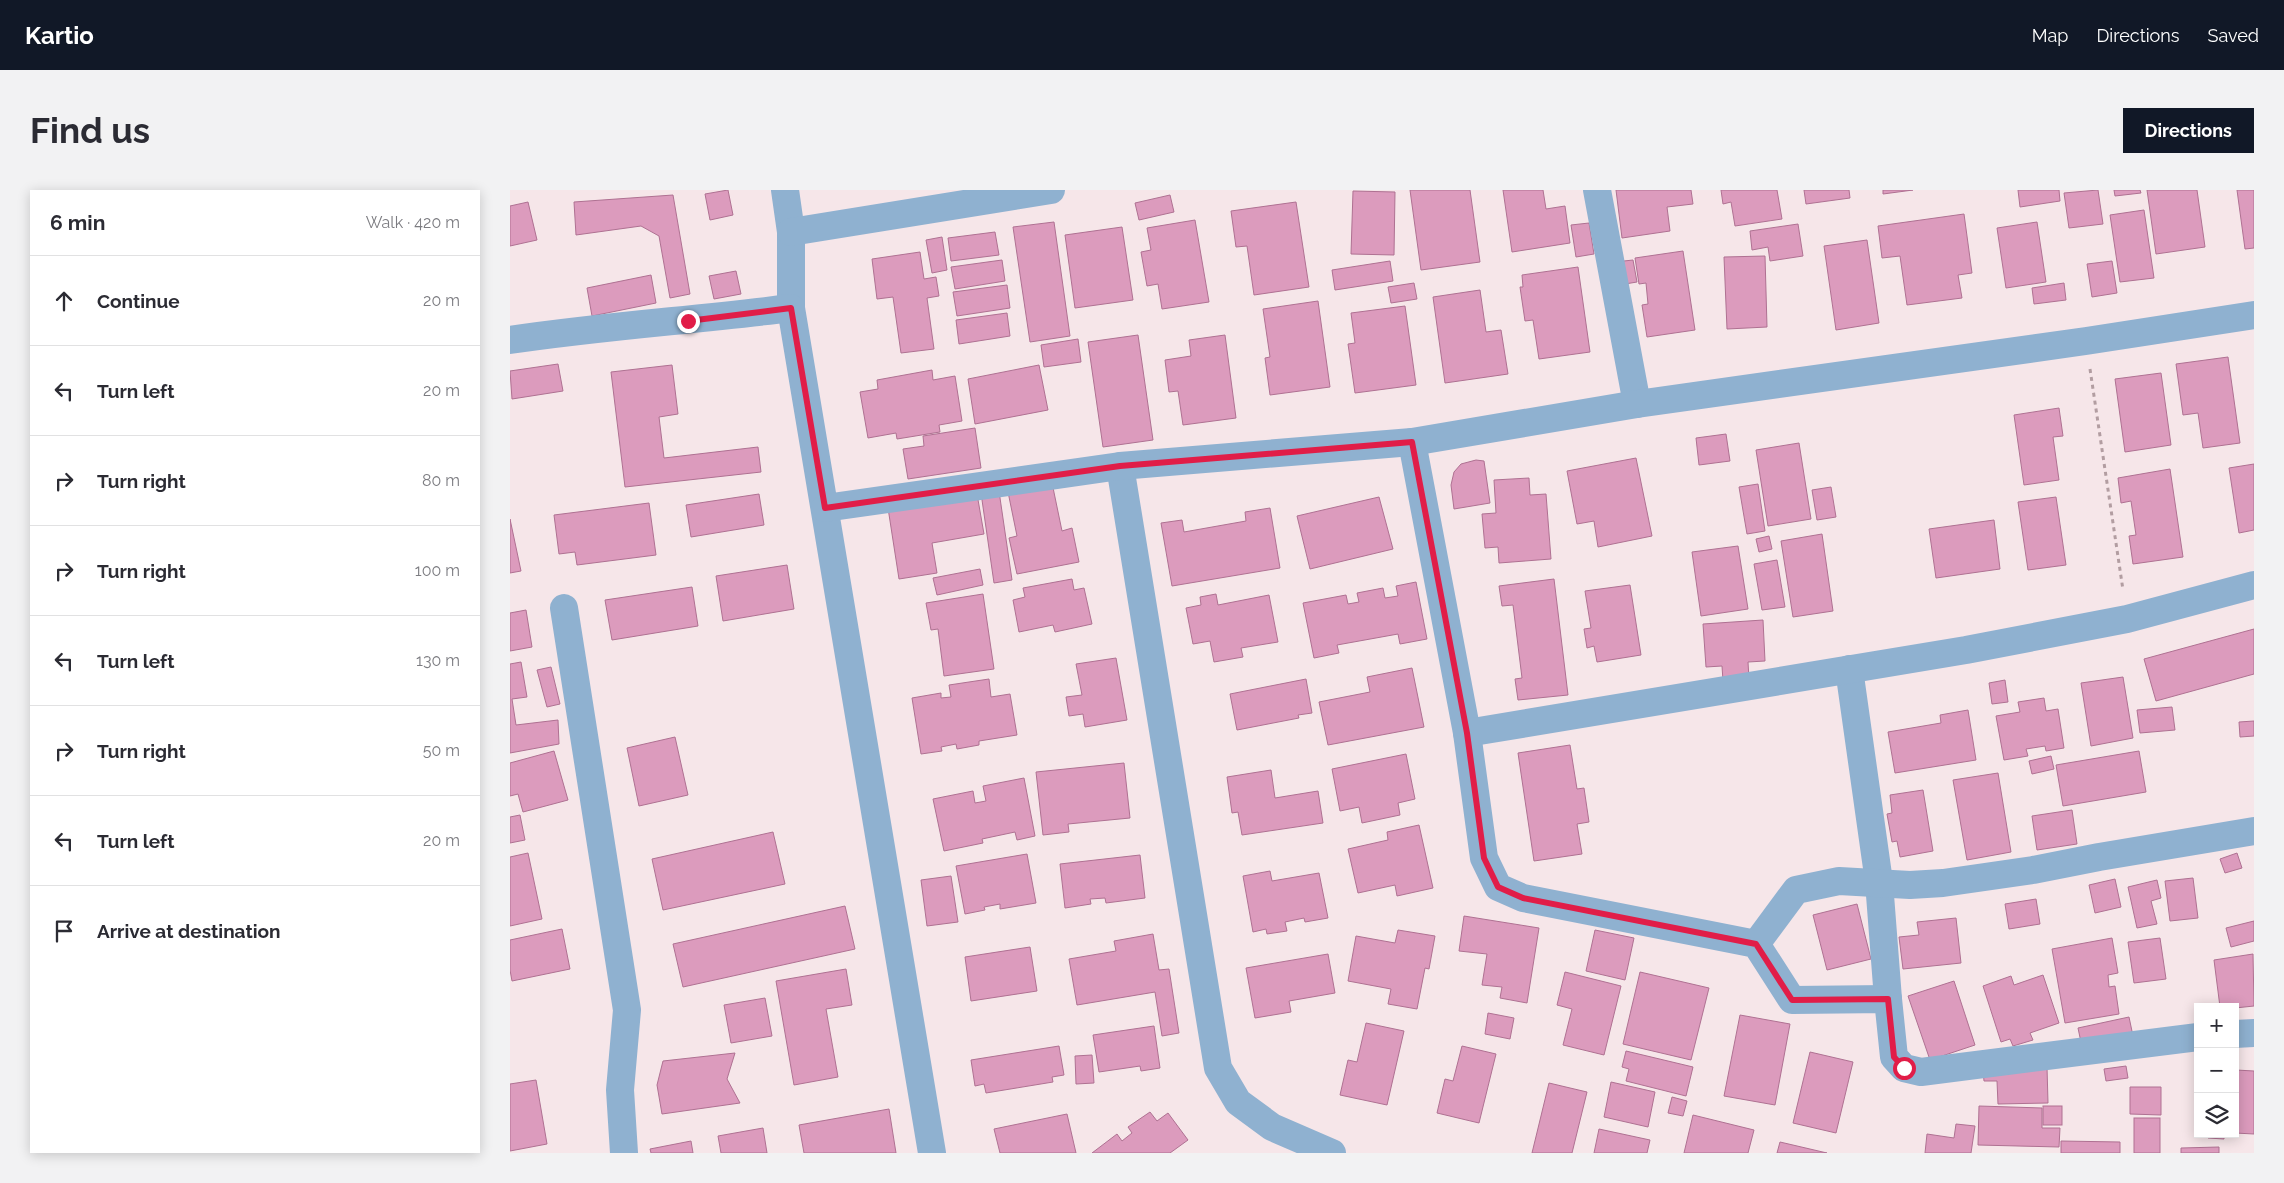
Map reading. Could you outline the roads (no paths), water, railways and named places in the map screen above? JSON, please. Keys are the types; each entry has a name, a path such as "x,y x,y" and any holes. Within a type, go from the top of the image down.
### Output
{"street":[{"path":"785,190 791,232 791,308 932,1153"},
{"path":"791,232 1052,190"},
{"path":"1597,190 1637,404"},
{"path":"510,340 562,332 688,321 791,308"},
{"path":"825,508 1120,466 1412,442 1637,404 2086,341 2254,315"},
{"path":"1412,442 1467,733 1484,858 1498,887 1523,898 1756,944 1792,1000 1888,999"},
{"path":"1120,466 1218,1068 1238,1102 1272,1127 1332,1153"},
{"path":"1467,733 1966,650 2127,619 2254,585"},
{"path":"564,608 627,1010 620,1090 624,1153"},
{"path":"1848,669 1879,882 1894,1057 1904,1068 1921,1072 2194,1038"},
{"path":"1756,944 1796,890 1839,881 1910,885 1972,879 2254,831"},
{"path":"2239,1034 2254,1033"}]}
